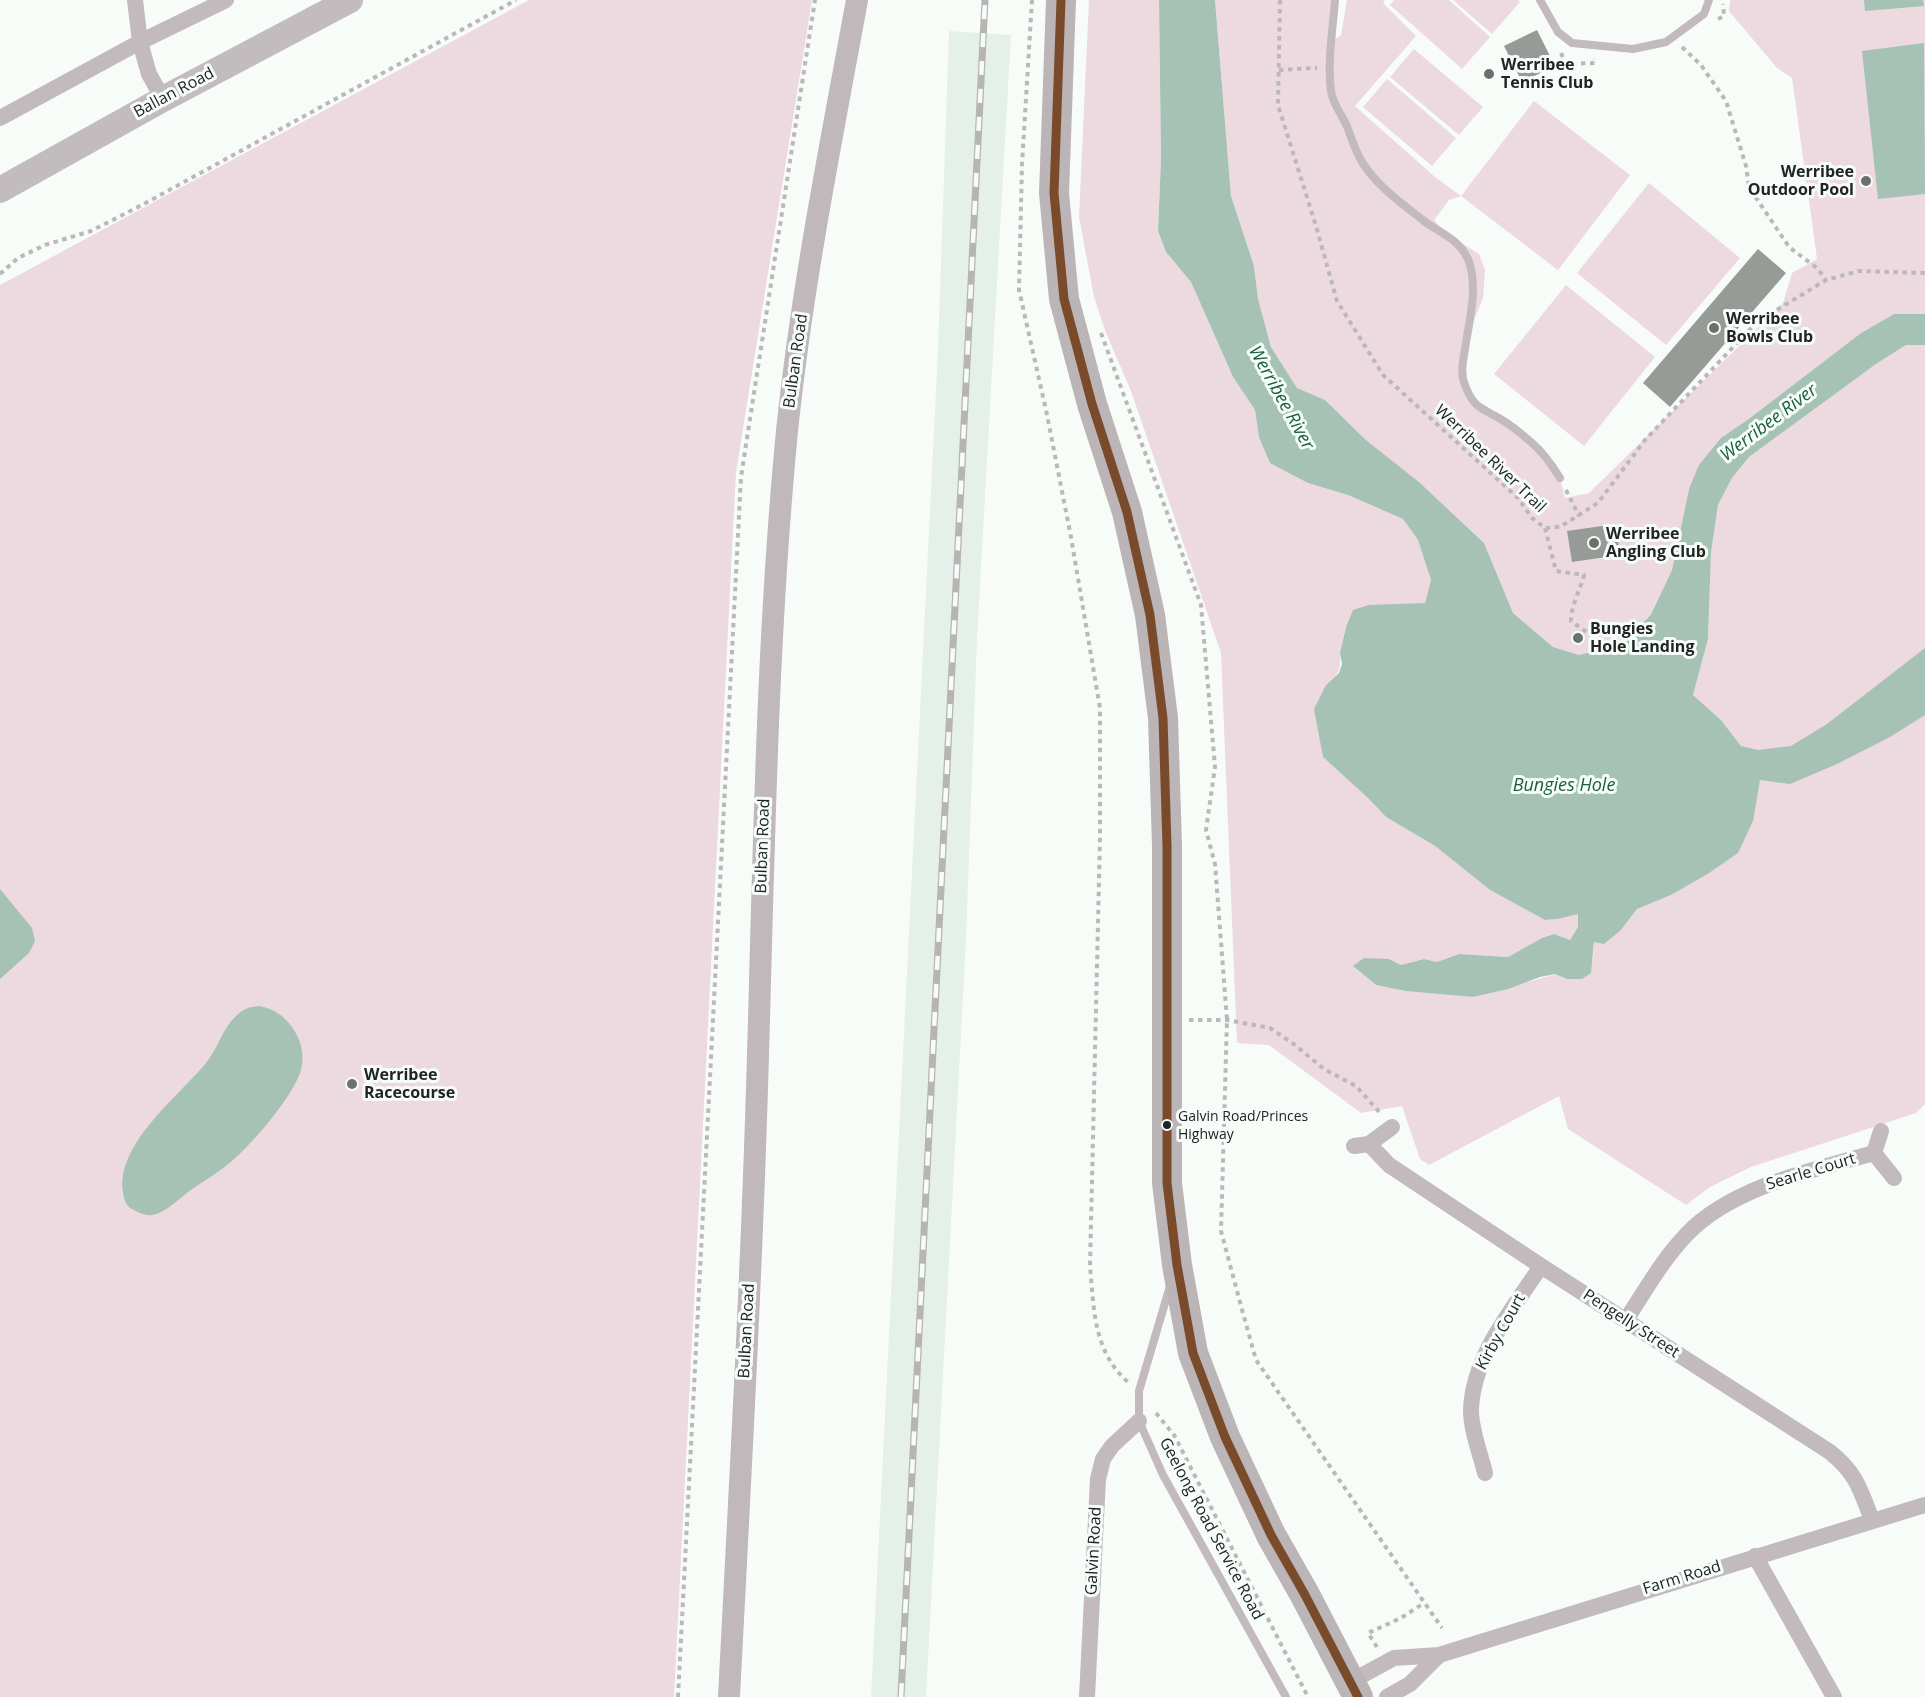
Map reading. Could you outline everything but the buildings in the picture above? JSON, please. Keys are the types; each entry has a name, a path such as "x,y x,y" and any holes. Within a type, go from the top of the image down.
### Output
{"highway":[{"path":"1061,0 1054,193 1064,299 1092,404 1127,512 1150,615 1163,718 1167,846 1167,1183 1177,1265 1193,1353 1225,1437 1271,1535 1354,1689"}],"main road":[{"name":"Ballan Road","path":"0,190 350,0"}],"street":[{"path":"135,0 140,42 149,74 164,99"},
{"path":"0,118 140,42 226,0"},
{"name":"Bulban Road","path":"729,1697 750,1285 762,874 777,560 788,429 807,278 857,0"},
{"name":"Pengelly Street","path":"1392,1126 1361,1145 1540,1266 1830,1452 1846,1465 1856,1478 1872,1520"},
{"name":"Searle Court","path":"1874,1153 1881,1131"},
{"name":"Searle Court","path":"1874,1153 1893,1178"},
{"name":"Searle Court","path":"1626,1320 1665,1259 1688,1233 1709,1216 1761,1187 1874,1153"},
{"name":"Kirby Court","path":"1485,1473 1474,1432 1471,1410 1475,1382 1482,1360 1540,1266"},
{"name":"Galvin Road","path":"1087,1697 1098,1479 1102,1459 1112,1446 1139,1421"},
{"name":"Farm Road","path":"1354,1689 1394,1658 1439,1654 1925,1505"},
{"path":"1755,1556 1834,1697"},
{"name":"Farm Road","path":"1387,1697 1410,1684 1439,1654"}],"lane":[{"path":"1335,0 1330,67 1331,93 1360,159 1368,171 1396,200 1425,222 1446,233 1468,258 1473,279 1462,365 1463,382 1470,398 1483,411 1498,418 1534,444 1547,458 1560,478"},
{"path":"1540,0 1558,32 1572,43 1633,49 1666,42 1704,14 1709,0"},
{"name":"Geelong Road Service Road","path":"1177,1265 1139,1391 1139,1421 1162,1475 1286,1697"}],"path":[{"path":"0,274 18,258 45,245 91,231 132,210 516,0"},
{"path":"678,1697 741,477 815,0"},
{"path":"1032,0 1022,164 1019,290 1053,445 1100,708 1100,837 1090,1266 1096,1324 1105,1355 1118,1374 1139,1391 1174,1435 1308,1697"},
{"name":"Werribee River Trail","path":"1280,0 1278,105 1337,301 1383,375 1518,498 1532,518 1545,528 1560,527 1598,503 1645,440 1757,322 1826,280 1859,271 1925,273"},
{"path":"1709,23 1724,16 1723,0"},
{"path":"1684,40 1679,45 1701,64 1726,101 1746,166 1749,187 1774,221 1789,247 1817,268 1826,280"},
{"path":"1279,70 1330,67"},
{"path":"1097,323 1201,605 1215,767 1206,830 1215,864 1227,1020 1221,1231 1256,1360 1442,1628"},
{"path":"1560,478 1579,516"},
{"path":"1545,528 1556,571 1584,575 1577,599 1571,608 1571,621 1592,636"},
{"path":"1168,1020 1227,1020 1270,1028 1324,1069 1356,1086 1392,1126"}],"shaded area":[{"name":"Werribee Racecourse","path":"529,0 812,0 736,472 674,1697 0,1697 0,285"},
{"path":"1089,0 1159,0 1161,158 1158,231 1166,252 1191,282 1233,377 1255,410 1259,437 1308,483 1348,495 1403,519 1418,540 1431,580 1425,603 1406,605 1346,627 1339,670 1326,685 1321,746 1323,757 1386,817 1435,846 1490,890 1545,920 1578,913 1578,927 1570,940 1554,934 1508,957 1459,954 1437,962 1424,959 1401,965 1389,959 1353,966 1376,985 1405,991 1473,997 1556,974 1567,979 1593,960 1594,942 1621,930 1637,909 1671,895 1741,746 1721,720 1693,695 1708,639 1711,553 1718,505 1732,478 1749,457 1876,364 1906,345 1925,345 1925,1104 1916,1113 1751,1167 1710,1187 1686,1205 1568,1129 1559,1096 1429,1165 1420,1159 1402,1106 1361,1113 1269,1045 1237,1043 1221,653 1131,391 1106,333 1094,297 1079,217"},
{"path":"1215,0 1335,0 1332,33 1326,46 1341,35 1347,0 1385,0 1383,3 1416,36 1355,106 1435,177 1461,196 1449,200 1434,220 1446,233 1479,254 1485,270 1483,298 1467,337 1463,382 1483,411 1534,444 1560,478 1565,498 1589,493 1783,303 1792,273 1817,259 1792,78 1777,68 1729,11 1730,0 1925,0 1925,314 1894,314 1861,333 1721,438 1689,489 1672,570 1651,613 1635,633 1614,646 1579,655 1553,647 1513,613 1484,543 1419,482 1366,440 1325,400 1297,388 1271,347 1258,299 1254,266 1231,196"},
{"path":"1394,0 1449,0 1490,37 1462,69 1390,5"},
{"path":"1453,0 1518,0 1520,2 1492,34"},
{"path":"949,31 1011,35 977,638 966,939 926,1697 871,1697 938,349"},
{"path":"1414,49 1483,107 1459,135 1390,77"},
{"path":"1387,79 1456,138 1432,166 1363,107"},
{"path":"1534,101 1630,175 1558,270 1461,196"},
{"path":"1649,183 1740,258 1666,345 1577,273"},
{"path":"1566,285 1655,357 1584,446 1494,374"}],"water":[{"path":"1159,0 1215,0 1231,196 1254,266 1258,299 1271,347 1297,388 1325,400 1366,440 1419,482 1484,543 1513,613 1553,647 1579,655 1614,646 1635,632 1651,614 1672,570 1689,489 1699,465 1721,438 1861,333 1894,314 1925,314 1925,345 1906,345 1876,364 1749,457 1732,478 1718,505 1711,553 1708,639 1693,695 1721,720 1741,746 1758,750 1791,746 1827,724 1925,648 1925,715 1890,737 1837,764 1790,784 1760,780 1753,821 1738,853 1671,895 1637,909 1621,930 1604,944 1594,942 1591,973 1582,979 1567,979 1555,974 1473,997 1405,991 1376,985 1353,966 1364,958 1389,959 1401,965 1424,959 1437,962 1459,954 1508,957 1554,934 1570,940 1578,927 1578,914 1545,920 1490,890 1435,846 1386,817 1323,757 1314,709 1326,685 1339,673 1342,664 1340,653 1353,610 1369,605 1425,603 1431,580 1418,540 1403,519 1348,495 1308,483 1270,463 1259,437 1255,410 1233,377 1191,282 1166,252 1158,231 1161,158"},
{"path":"1864,0 1923,0 1924,6 1865,11"},
{"path":"1924,43 1925,194 1878,199 1862,51"},
{"path":"0,889 32,928 35,941 29,953 0,979"},
{"path":"259,1006 282,1016 292,1027 300,1042 303,1058 301,1070 282,1105 261,1131 223,1169 171,1206 153,1215 146,1215 131,1209 124,1198 123,1174 129,1156 139,1139 151,1122 206,1063 235,1017 246,1009"}],"railway":[{"path":"901,1697 985,0"}],"transit line":[{"path":"1061,0 1054,193 1064,299 1092,404 1127,512 1150,615 1163,718 1167,846 1167,1183 1177,1265 1193,1353 1225,1437 1271,1535 1358,1697"}],"place":[{"name":"Werribee Tennis Club","path":"1489,74"},
{"name":"Werribee Outdoor Pool","path":"1866,181"},
{"name":"Werribee Bowls Club","path":"1714,328"},
{"name":"Werribee Angling Club","path":"1594,543"},
{"name":"Bungies Hole Landing","path":"1578,638"},
{"name":"Werribee Racecourse","path":"352,1084"},
{"name":"Galvin Road/Princes Highway","path":"1167,1125"}],"water label":[{"name":"Werribee River","path":"1281,398"},
{"name":"Werribee River","path":"1769,423"},
{"name":"Bungies Hole","path":"1564,786"}]}
